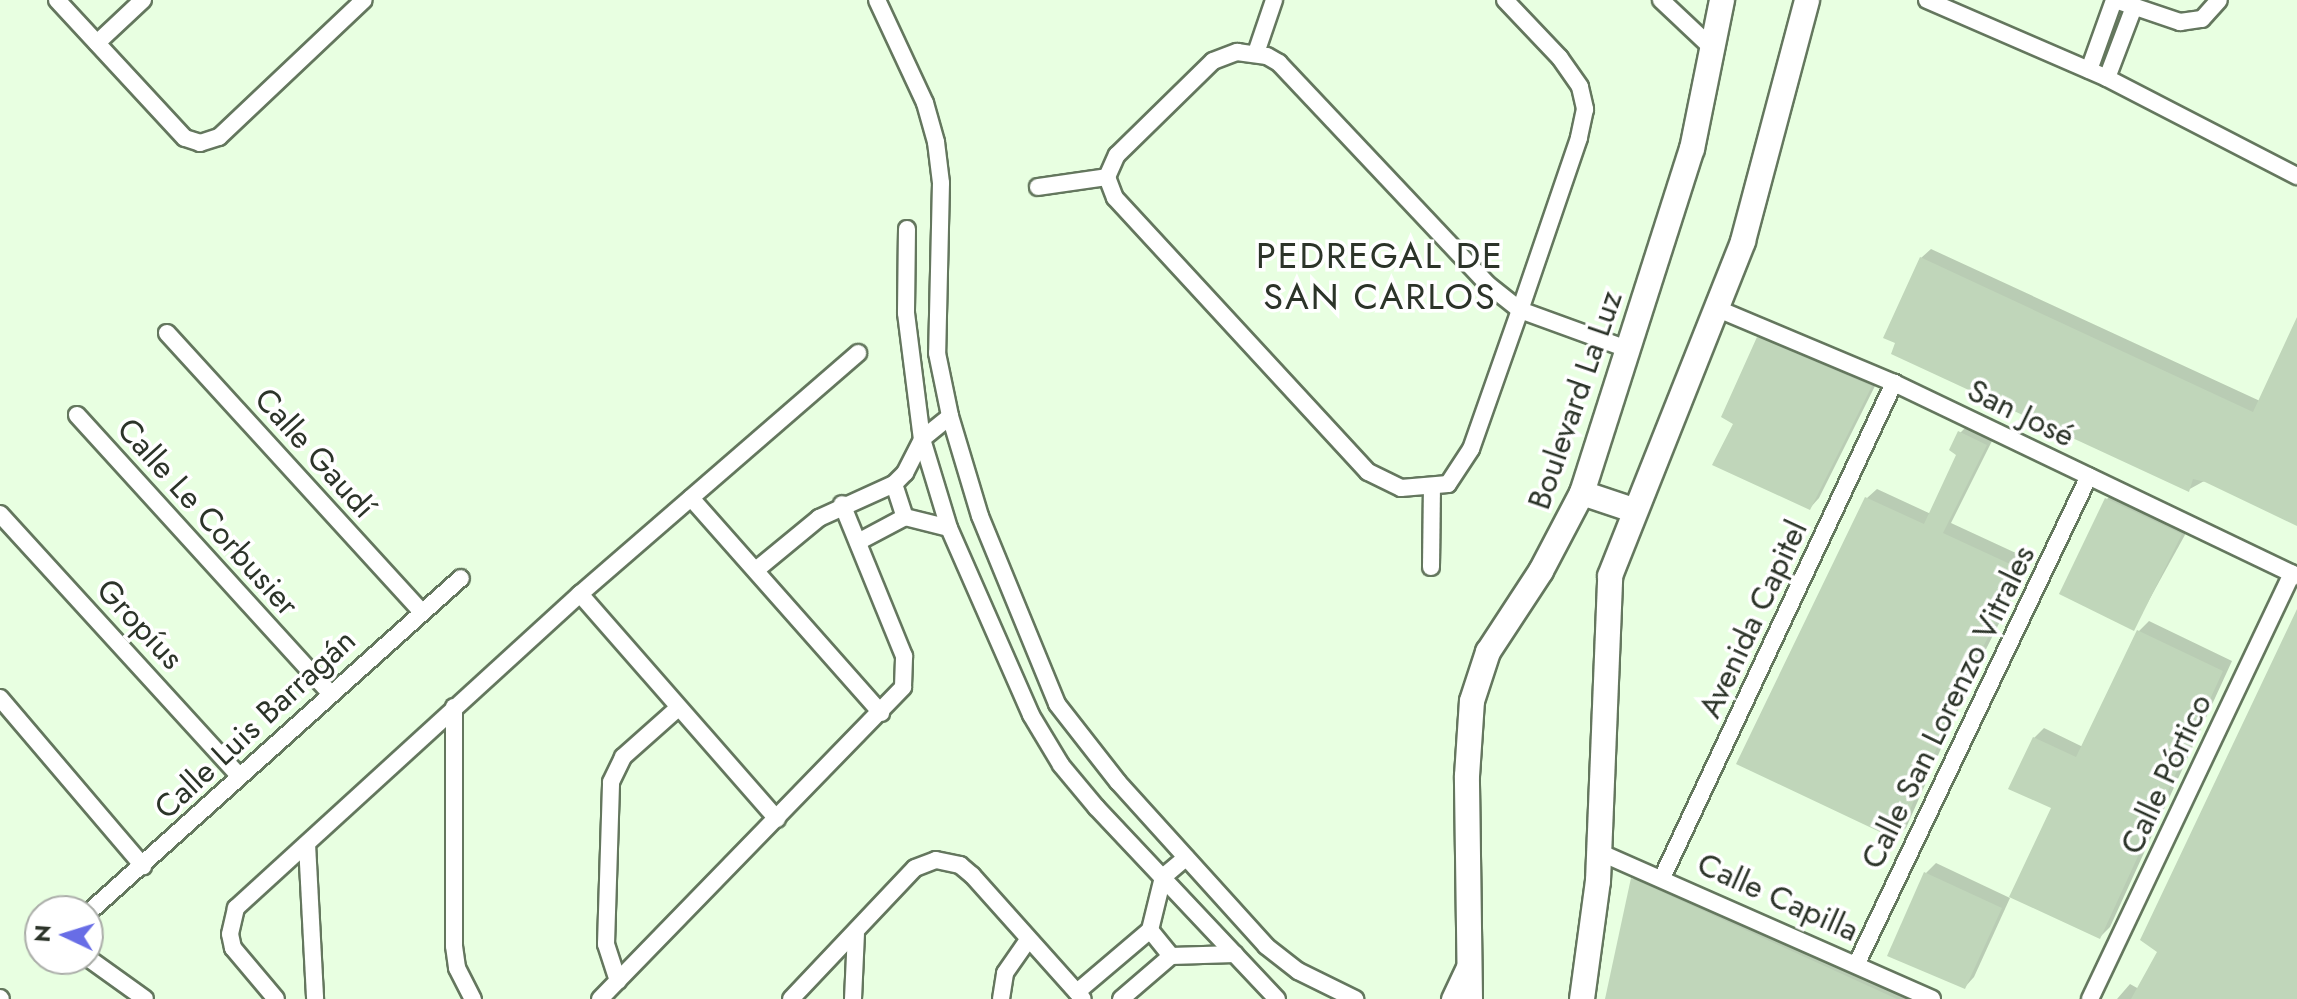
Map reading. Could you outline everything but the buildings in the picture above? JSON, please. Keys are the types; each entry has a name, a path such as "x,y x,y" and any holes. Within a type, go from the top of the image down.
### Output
{"main road":[{"name":"Boulevard La Luz","path":"1470,999 1467,776 1472,701 1488,652 1541,571 1582,493 1692,149 1722,0"},
{"path":"1582,999 1599,852 1610,576 1633,510 1718,309 1760,188 1807,0"},
{"path":"1582,493 1633,510"}],"street":[{"path":"57,0 185,138 200,143 219,137 364,0"},
{"path":"97,43 143,0"},
{"path":"877,0 925,103 936,142 941,183 937,353 950,416 980,516 1057,704 1086,744 1266,946 1298,971 1355,999"},
{"path":"1256,53 1274,0"},
{"path":"1505,0 1560,58 1580,87 1585,109 1520,310 1471,449 1448,484 1432,489 1387,484 1368,472 1115,198 1107,177 1117,155 1213,61 1237,52 1256,53 1279,63 1446,243 1520,310 1627,349"},
{"path":"1661,0 1713,49"},
{"path":"1927,0 2107,78 2297,176"},
{"path":"2089,70 2115,0 2191,21 2202,19 2219,0"},
{"path":"2107,78 2134,7"},
{"path":"1038,187 1107,177"},
{"path":"907,229 906,313 922,439 949,528 1031,715 1061,765 1277,999"},
{"name":"San José","path":"1718,309 1894,383 2294,575"},
{"name":"Calle Gaudí","path":"167,333 421,611"},
{"path":"276,999 233,948 231,921 236,908 580,594 858,353"},
{"name":"Avenida Capitel","path":"1662,878 1894,383"},
{"name":"Calle Le Corbusier","path":"77,415 329,692"},
{"path":"756,570 842,504 894,484 905,473 922,439 950,416"},
{"name":"Calle San Lorenzo Vitrales","path":"1857,963 2089,476"},
{"path":"894,484 905,517"},
{"path":"1431,567 1432,489"},
{"path":"691,498 881,713"},
{"path":"600,999 903,687 904,656 842,504"},
{"name":"Gropíus","path":"0,514 237,774"},
{"path":"858,542 905,517 949,528"},
{"name":"Calle Pórtico","path":"2090,999 2294,575"},
{"name":"Calle Luis Barragán","path":"104,899 143,866 237,774 461,578"},
{"path":"580,594 777,819"},
{"path":"0,698 143,866"},
{"path":"454,707 454,946 457,968 473,999"},
{"path":"618,981 606,944 611,782 623,757 678,708"},
{"path":"307,844 315,999"},
{"name":"Calle Capilla","path":"1599,852 1857,963 1932,999"},
{"path":"791,999 856,934 915,868 948,860 972,875 1080,996 1150,930 1163,877 1186,858"},
{"path":"1150,930 1171,956"},
{"path":"853,999 856,934"},
{"path":"1001,999 1005,973 1028,940"},
{"path":"1121,999 1171,956 1235,954"},
{"path":"1450,999 1469,958"},
{"path":"104,970 145,999"}],"district":[{"name":"PEDREGAL DE SAN CARLOS","path":"1380,276"}]}
